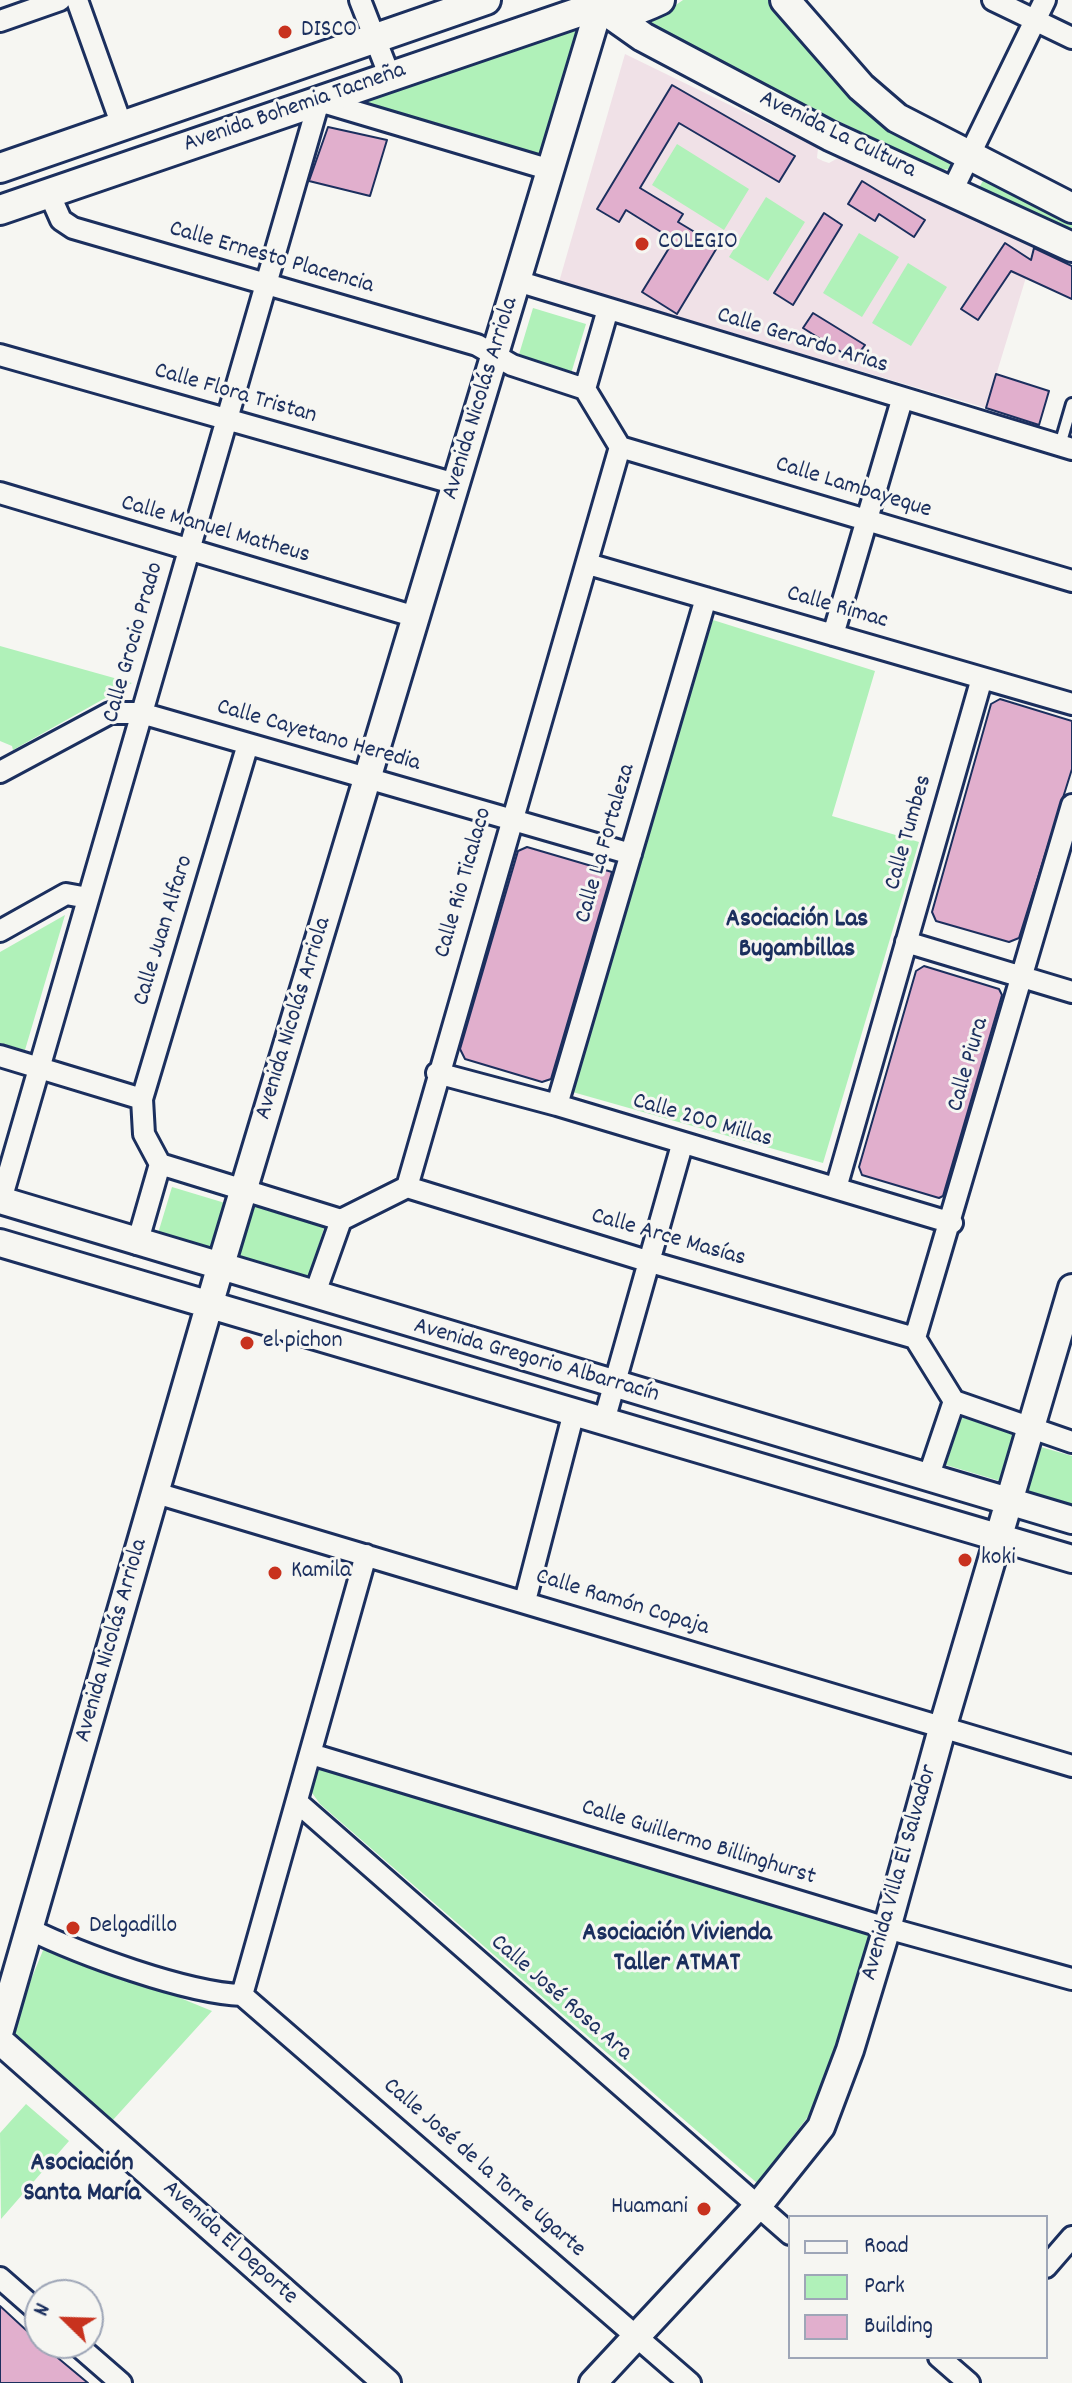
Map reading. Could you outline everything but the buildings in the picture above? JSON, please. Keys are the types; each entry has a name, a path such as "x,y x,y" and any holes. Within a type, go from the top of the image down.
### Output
{"main road":[{"name":"Avenida Bohemia Tacneña","path":"0,168 486,0"},
{"name":"Avenida Bohemia Tacneña","path":"0,210 593,8 641,10 660,0"},
{"name":"Avenida La Cultura","path":"785,0 878,104 968,157 1072,208"},
{"name":"Avenida La Cultura","path":"593,8 830,136 1072,247"}],"street":[{"path":"0,21 24,7 60,0"},
{"path":"77,0 122,126"},
{"path":"360,0 390,77"},
{"path":"993,0 1072,38"},
{"path":"952,191 1045,0"},
{"name":"Avenida Nicolás Arriola","path":"0,2030 220,1268 551,170 593,8"},
{"path":"319,101 551,170"},
{"name":"Calle Grocio Prado","path":"0,1200 319,101"},
{"name":"Calle Ernesto Placencia","path":"49,193 61,220 73,228 477,345 512,365 585,389"},
{"name":"Calle Gerardo Arias","path":"517,281 902,400 1066,447"},
{"path":"608,309 585,389 620,447"},
{"name":"Calle Flora Tristan","path":"0,355 456,484"},
{"path":"833,635 902,400"},
{"name":"Calle Lambayeque","path":"620,447 1072,581"},
{"name":"Calle Rio Ticalaco","path":"407,1187 437,1073 620,447"},
{"name":"Calle Manuel Matheus","path":"0,493 416,617"},
{"name":"Calle Rimac","path":"588,564 1072,704"},
{"name":"Calle La Fortaleza","path":"557,1105 706,598"},
{"name":"Calle Tumbes","path":"836,1188 982,678"},
{"name":"Calle Cayetano Heredia","path":"0,772 110,713 141,713 631,854"},
{"name":"Calle Juan Alfaro","path":"160,1164 144,1134 142,1099 248,744"},
{"name":"Calle Piura","path":"915,1338 952,1223 1072,805"},
{"path":"0,931 66,894 88,898"},
{"path":"906,942 1072,992"},
{"path":"0,1056 142,1099"},
{"name":"Calle 200 Millas","path":"437,1073 557,1105 682,1145 952,1223"},
{"path":"604,1421 682,1145"},
{"path":"137,1244 160,1164 341,1220 407,1187"},
{"name":"Calle Arce Masías","path":"407,1187 647,1261 915,1338"},
{"name":"Avenida Gregorio Albarracín","path":"0,1200 137,1244 1072,1520"},
{"path":"314,1296 341,1220"},
{"name":"Avenida Gregorio Albarracín","path":"0,1243 1072,1559"},
{"name":"Avenida Villa El Salvador","path":"593,2383 757,2207 821,2127 850,2050 887,1928 942,1729 1072,1288"},
{"path":"915,1338 954,1401 1072,1442"},
{"path":"928,1478 954,1401"},
{"path":"525,1601 574,1412"},
{"name":"Calle Ramón Copaja","path":"156,1493 1072,1766"},
{"path":"29,1929 60,1944 213,1994 242,1995 366,1555"},
{"name":"Calle Guillermo Billinghurst","path":"311,1754 887,1928 1072,1979"},
{"name":"Calle José Rosa Ara","path":"297,1802 788,2232"},
{"name":"Calle José de la Torre Ugarte","path":"242,1995 690,2383"},
{"name":"Avenida El Deporte","path":"0,2041 387,2383"},
{"path":"1048,2265 1072,2237"},
{"path":"0,2278 24,2299"},
{"path":"93,2359 121,2383"}],"lane":[{"path":"1066,447 1072,404"}],"shaded area":[{"path":"625,54 818,148 817,158 823,161 829,163 838,158 1035,248 986,408 559,282"}],"green space":[{"path":"683,0 772,0 867,111 946,157 951,164 949,169 941,170 643,28"},
{"path":"564,27 579,28 546,149 536,160 347,99"},
{"path":"677,144 749,189 724,230 652,185"},
{"path":"986,175 1072,218 1072,235 979,188"},
{"path":"766,197 805,222 768,281 729,257"},
{"path":"859,233 899,257 862,317 823,293"},
{"path":"908,263 947,287 911,346 872,323"},
{"path":"533,308 586,324 570,377 517,361"},
{"path":"713,620 875,671 832,816 919,842 823,1163 569,1091 665,766"},
{"path":"0,646 132,683 13,750 12,746 0,741"},
{"path":"65,915 25,1050 0,1043 0,952"},
{"path":"172,1187 225,1203 209,1256 156,1240"},
{"path":"253,1199 326,1221 307,1284 246,1267 236,1253"},
{"path":"961,1417 1014,1434 1000,1481 946,1465"},
{"path":"1041,1447 1072,1456 1072,1508 1026,1494"},
{"path":"322,1768 873,1932 820,2092 807,2118 757,2183 320,1804 310,1790 311,1776"},
{"path":"46,1943 212,2011 112,2121 10,2031"},
{"path":"26,2104 69,2141 1,2219 0,2133"}],"place":[{"name":"DISCO","path":"285,32"},
{"name":"COLEGIO","path":"642,244"},
{"name":"el pichon","path":"247,1343"},
{"name":"koki","path":"965,1560"},
{"name":"Kamila","path":"275,1573"},
{"name":"Delgadillo","path":"73,1928"},
{"name":"Huamani","path":"704,2209"}],"district":[{"name":"Asociación Las Bugambillas","path":"797,936"},
{"name":"Asociación Vivienda Taller ATMAT","path":"677,1950"},
{"name":"Asociación Santa María","path":"82,2180"}]}
